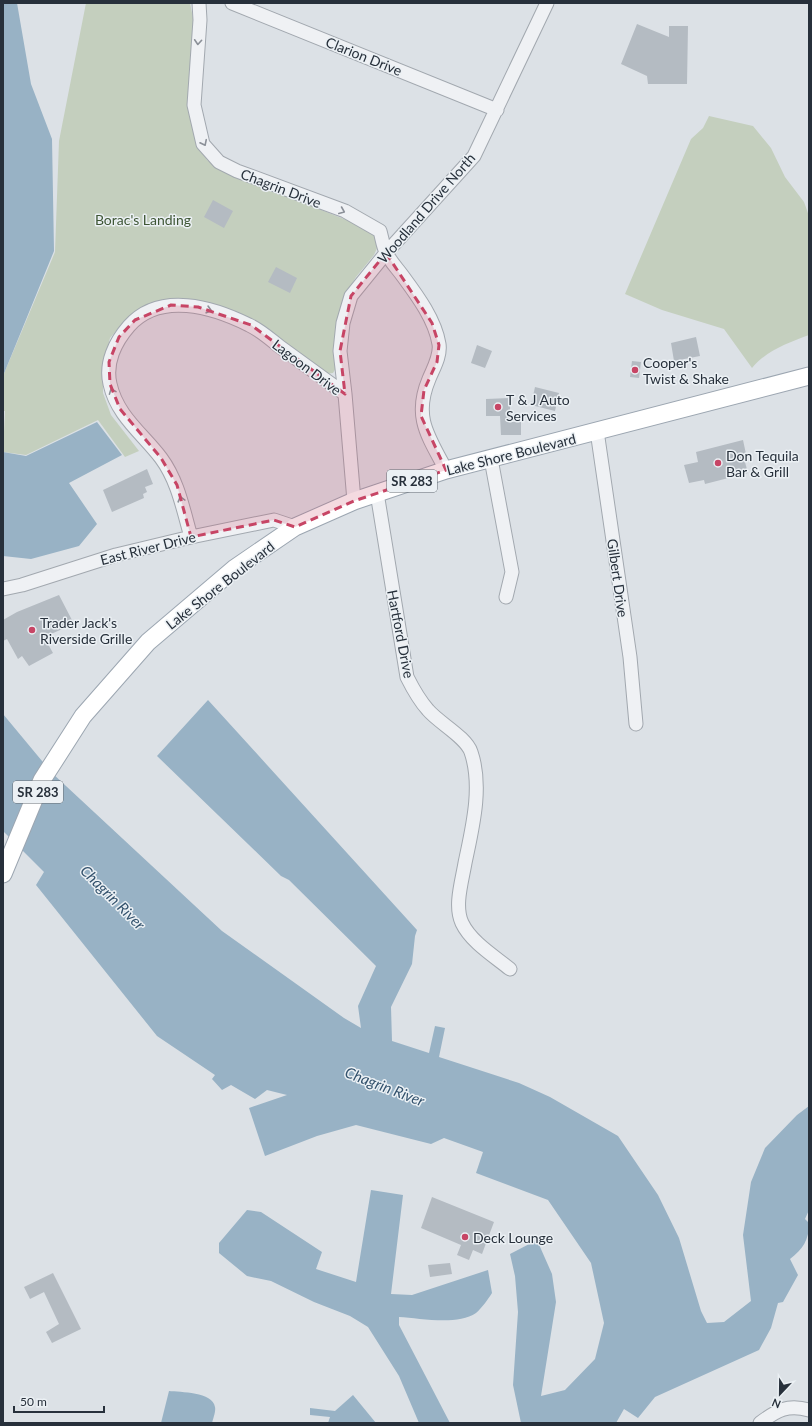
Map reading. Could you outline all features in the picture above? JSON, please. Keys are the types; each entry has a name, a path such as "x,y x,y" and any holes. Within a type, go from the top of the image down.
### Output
{"main road":[{"name":"Lake Shore Boulevard","path":"3,874 42,780 83,716 148,642 235,568 295,527 354,501 446,470 809,376"}],"street":[{"name":"Chagrin Drive","path":"198,3 200,20 194,105 202,144 219,162 237,171 345,211 380,231 386,253"},
{"name":"Clarion Drive","path":"232,3 497,110"},
{"name":"Woodland Drive North","path":"345,394 340,351 343,323 351,296 386,253 474,156 547,3"},
{"path":"386,253 413,290 432,323 439,345 437,362 424,390 421,402 421,416 434,447 446,470"},
{"name":"Lagoon Drive","path":"191,537 177,485 161,458 136,431 120,409 110,384 109,362 119,337 135,320 152,310 171,305 198,307 224,314 251,326 345,394 354,501"},
{"name":"Gilbert Drive","path":"597,431 630,657 636,724"},
{"path":"491,459 512,572 506,597"},
{"name":"Hartford Drive","path":"377,493 407,677 416,695 428,711 461,739 471,751 475,785 474,820 458,897 462,922 475,940 510,969"},
{"name":"East River Drive","path":"3,589 22,585 116,555 191,537 274,520 295,527"},
{"path":"760,1423 772,1414 794,1406 809,1410"}],"highlighted area":[{"path":"386,253 432,323 439,345 437,362 424,390 421,416 446,470 354,501 295,527 274,520 191,537 177,485 161,458 120,409 110,384 109,362 119,337 135,320 171,305 198,307 251,325 345,394 340,351 351,296"}],"green space":[{"name":"Borac's Landing","path":"86,3 190,3 194,23 190,71 191,123 198,145 207,160 228,173 354,223 373,234 378,246 374,255 356,277 344,297 336,368 333,373 324,374 236,313 146,308 128,317 110,338 103,366 103,393 111,415 139,451 125,457 98,420 26,455 3,452 5,411 3,411 3,376 55,252 59,141"},
{"path":"709,116 753,126 771,148 785,177 804,202 809,216 809,335 786,344 764,356 752,368 724,329 662,310 625,294 691,139 703,128"}],"water":[{"path":"3,3 17,3 31,84 52,139 54,251 3,376"},
{"path":"97,422 122,455 69,483 97,524 79,546 31,559 3,556 3,452 26,456"},
{"name":"Chagrin River","path":"208,700 417,930 412,964 391,1007 392,1041 429,1053 435,1026 445,1028 439,1057 519,1083 550,1097 618,1136 658,1195 679,1238 701,1311 707,1323 724,1322 751,1301 743,1235 751,1182 765,1148 797,1115 809,1106 809,1210 805,1219 809,1223 808,1234 802,1248 790,1259 798,1275 783,1302 778,1303 771,1328 759,1350 655,1397 638,1418 624,1409 616,1423 521,1423 513,1385 518,1312 515,1276 510,1254 537,1240 552,1274 556,1302 541,1396 565,1390 595,1359 604,1323 591,1263 548,1200 476,1173 483,1152 444,1138 431,1144 356,1125 317,1136 265,1156 249,1108 287,1095 267,1090 255,1099 231,1085 222,1090 212,1079 215,1075 157,1036 36,885 44,872 3,831 3,714 52,773 222,931 344,1018 361,1028 358,1006 376,966 289,880 281,876 157,756"},
{"path":"371,1190 403,1195 391,1294 412,1295 488,1270 492,1293 476,1313 468,1317 449,1320 428,1320 399,1317 399,1325 450,1423 419,1423 399,1376 368,1327 350,1316 314,1302 271,1281 247,1276 219,1253 219,1243 247,1210 261,1212 322,1252 316,1269 356,1282"},
{"path":"169,1391 195,1394 209,1398 215,1407 212,1423 161,1423"},
{"path":"353,1395 376,1423 328,1423 330,1417 310,1415 310,1408 335,1411"}],"building":[{"path":"637,24 669,37 669,26 688,26 687,84 648,84 647,76 621,64"},
{"path":"213,200 233,211 224,228 204,217"},
{"path":"276,267 297,278 290,293 268,282"},
{"path":"696,337 700,356 674,361 671,343"},
{"path":"477,345 492,351 485,368 471,363"},
{"name":"Cooper's Twist & Shake","path":"632,361 641,362 639,378 630,377"},
{"path":"535,387 559,393 555,411 531,405"},
{"path":"510,398 510,422 521,422 521,435 501,435 500,416 486,416 486,399"},
{"name":"Don Tequila Bar & Grill","path":"743,440 746,454 743,455 748,473 705,484 704,480 689,483 684,465 698,462 696,452"},
{"path":"147,469 153,484 145,487 147,492 143,494 144,498 112,512 103,490"},
{"name":"Trader Jack's Riverside Grille","path":"59,595 74,624 44,637 53,653 29,666 22,656 18,659 7,639 3,641 3,620 17,612"},
{"name":"Deck Lounge","path":"432,1197 494,1222 482,1254 473,1250 469,1260 457,1255 461,1245 421,1228"},
{"path":"450,1263 452,1274 430,1277 428,1265"},
{"path":"53,1273 81,1329 52,1343 46,1332 59,1324 44,1292 30,1299 24,1287"}],"place":[{"name":"Cooper's Twist & Shake","path":"635,370"},
{"name":"T & J Auto Services","path":"498,407"},
{"name":"Don Tequila Bar & Grill","path":"718,463"},
{"name":"Trader Jack's Riverside Grille","path":"32,630"},
{"name":"Deck Lounge","path":"465,1237"}]}
